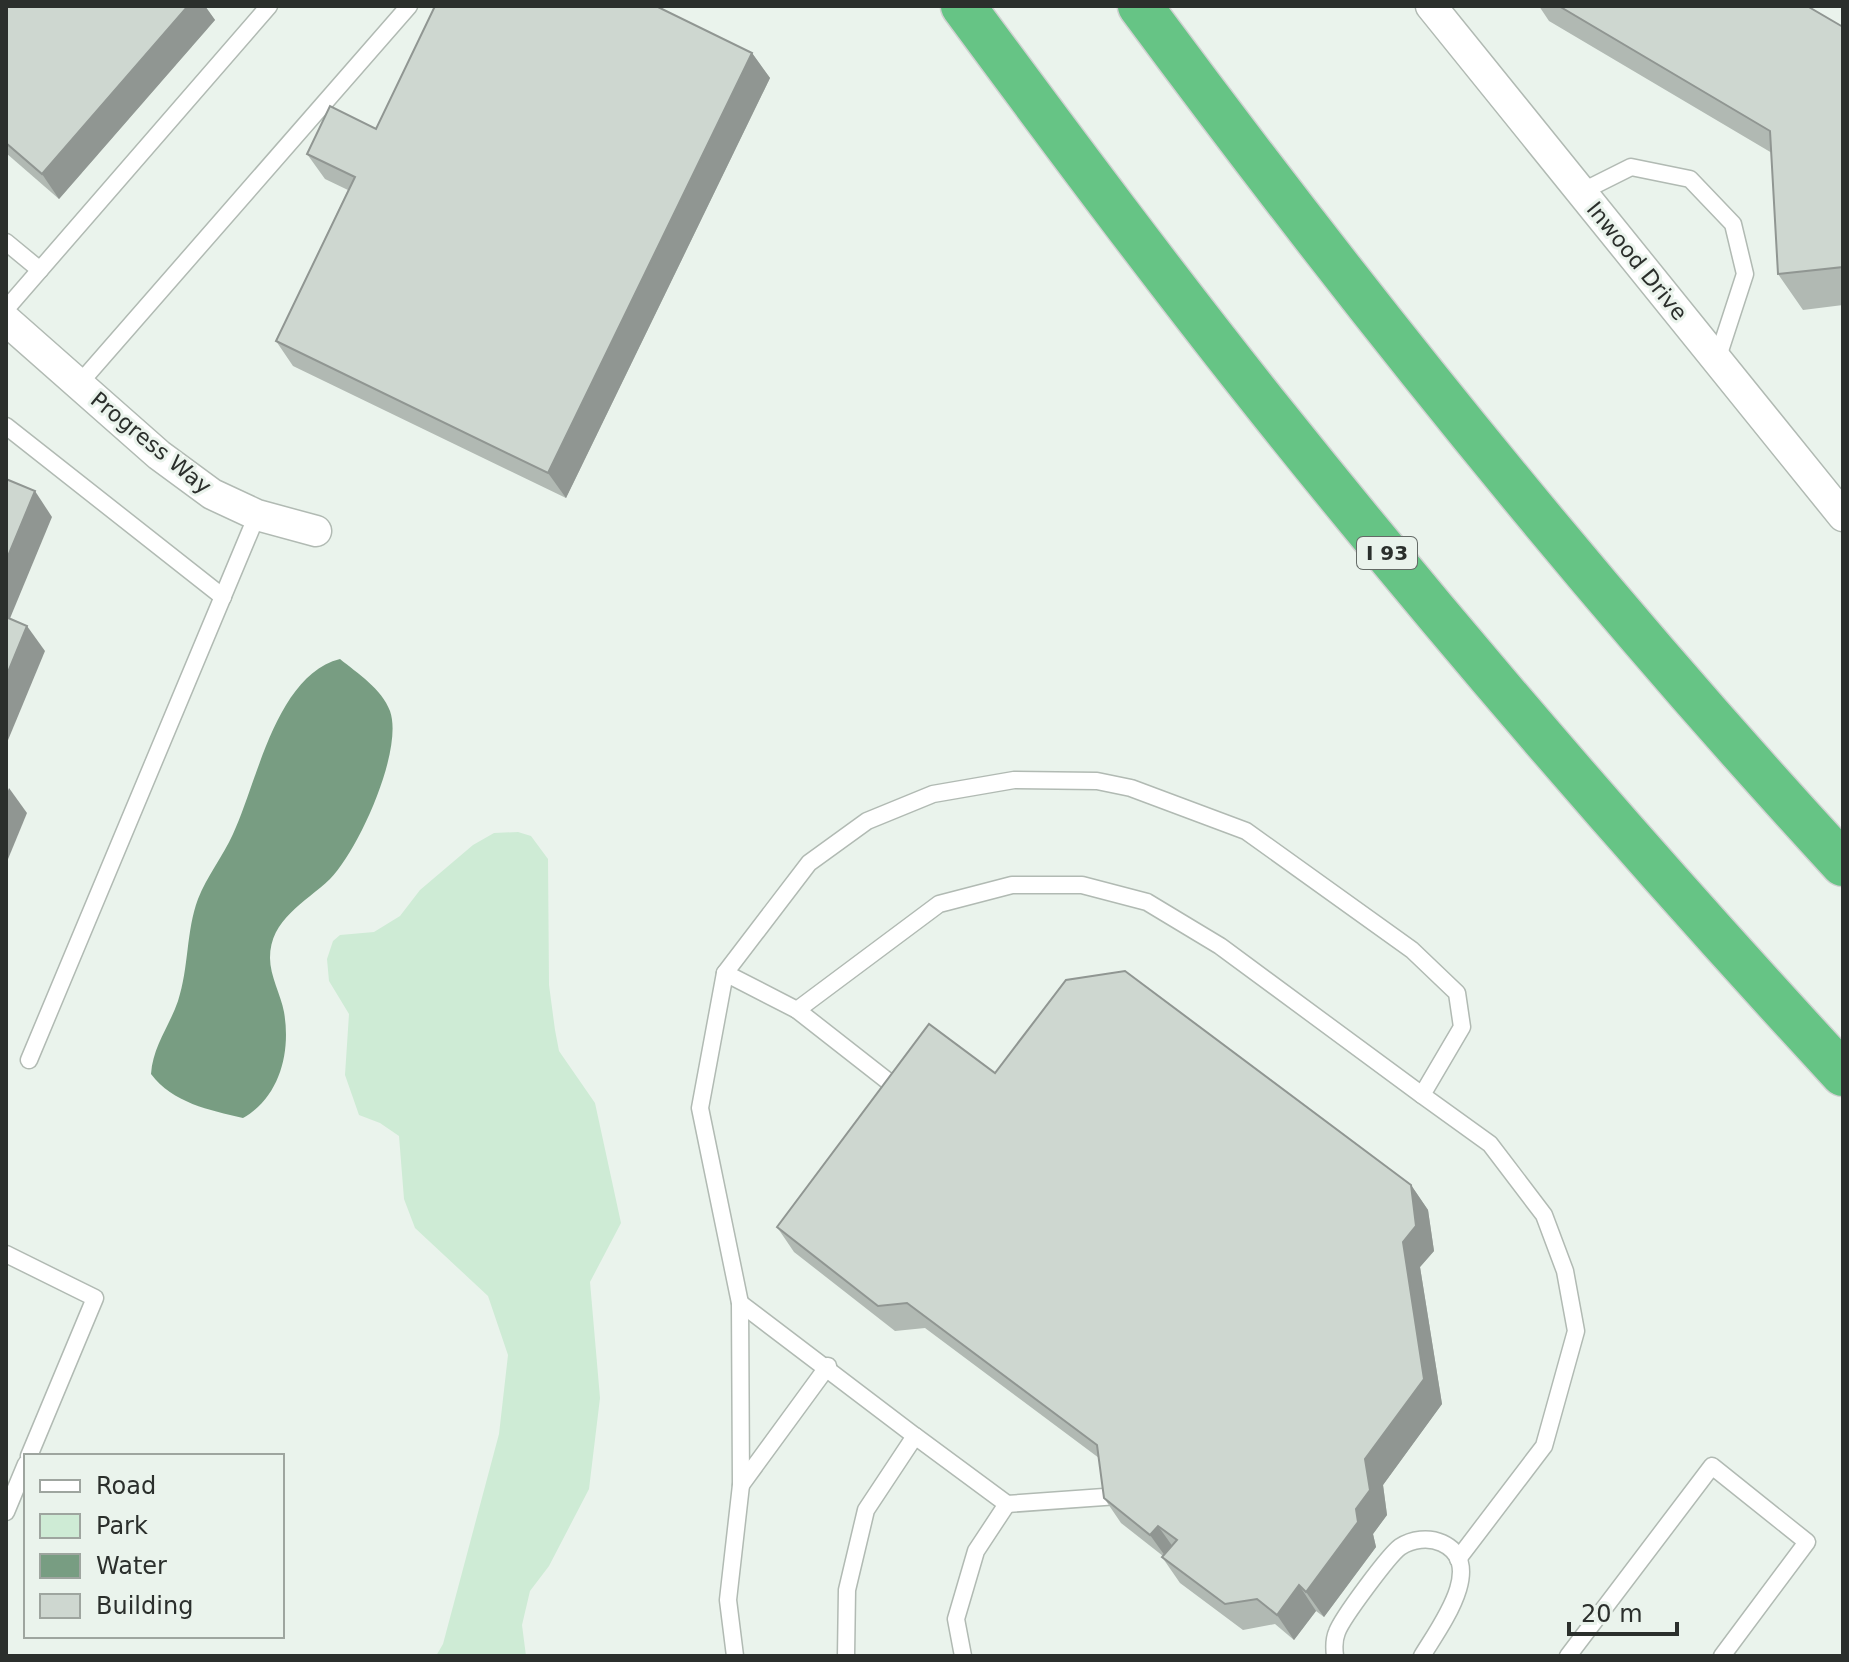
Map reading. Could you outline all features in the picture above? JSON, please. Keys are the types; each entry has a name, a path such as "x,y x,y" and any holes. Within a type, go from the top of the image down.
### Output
{"highway":[{"name":"I 93","path":"963,6 1175,289 1356,516 1534,728 1843,1074"},
{"path":"1140,6 1311,232 1471,433 1665,664 1843,864"}],"street":[{"name":"Inwood Drive","path":"1431,6 1843,516"},
{"name":"Progress Way","path":"6,320 159,455 212,494 257,515 316,531"}],"lane":[{"path":"6,309 269,6"},
{"path":"79,384 409,6"},
{"path":"1581,192 1631,167 1690,179 1733,224 1745,274 1717,360"},
{"path":"6,242 40,270"},
{"path":"6,426 223,597"},
{"path":"29,1060 257,515"},
{"path":"735,1656 728,1600 741,1485 740,1303 700,1108 725,973 809,863 867,821 946,792 1014,780 1097,781 1131,788 1246,831 1412,950 1457,993 1462,1027 1422,1095"},
{"path":"797,1010 939,904 1012,885 1082,885 1147,902 1220,946 1490,1144 1544,1215 1565,1271 1576,1331 1544,1446 1458,1559"},
{"path":"725,973 797,1010 910,1099"},
{"path":"6,1254 95,1298 30,1454"},
{"path":"740,1303 828,1366 1007,1504 1118,1496"},
{"path":"741,1485 828,1366"},
{"path":"846,1656 847,1590 866,1510 915,1436"},
{"path":"1568,1656 1712,1466 1807,1542 1722,1656"},
{"path":"6,1512 24,1469"},
{"path":"963,1656 956,1619 976,1551 1007,1504"},
{"path":"1335,1656 1336,1636 1341,1624 1398,1548 1413,1541 1437,1541 1447,1546 1458,1559 1461,1577 1458,1589 1422,1656"}],"green space":[{"path":"518,832 531,836 548,859 549,985 559,1051 595,1103 621,1223 590,1282 600,1398 589,1489 549,1566 530,1591 522,1625 526,1656 436,1656 443,1644 499,1434 508,1355 488,1296 415,1228 404,1199 399,1136 380,1123 359,1115 345,1075 349,1014 329,981 327,959 333,941 340,935 374,932 400,916 420,890 473,845 494,833"}],"water":[{"path":"340,659 375,689 390,711 393,728 385,774 365,824 341,865 330,879 282,922 272,944 270,965 286,1027 284,1058 274,1086 256,1109 243,1118 217,1112 181,1099 160,1084 151,1074 155,1054 182,988 191,924 198,899 233,834 272,733 284,708 300,686 318,669"}],"building":[{"path":"6,6 188,6 42,174 6,143"},
{"path":"435,6 656,6 752,53 548,473 276,341 355,177 307,154 330,106 376,129"},
{"path":"1559,6 1807,6 1843,27 1843,267 1778,274 1770,131"},
{"path":"6,479 35,491 6,561"},
{"path":"6,617 27,626 6,677"},
{"path":"1125,971 1411,1185 1416,1226 1403,1242 1424,1379 1365,1459 1370,1490 1356,1509 1358,1522 1306,1592 1299,1585 1277,1615 1257,1599 1225,1604 1162,1557 1177,1540 1158,1526 1150,1535 1104,1498 1097,1445 907,1303 878,1306 777,1227 929,1024 995,1073 1066,980"}]}
